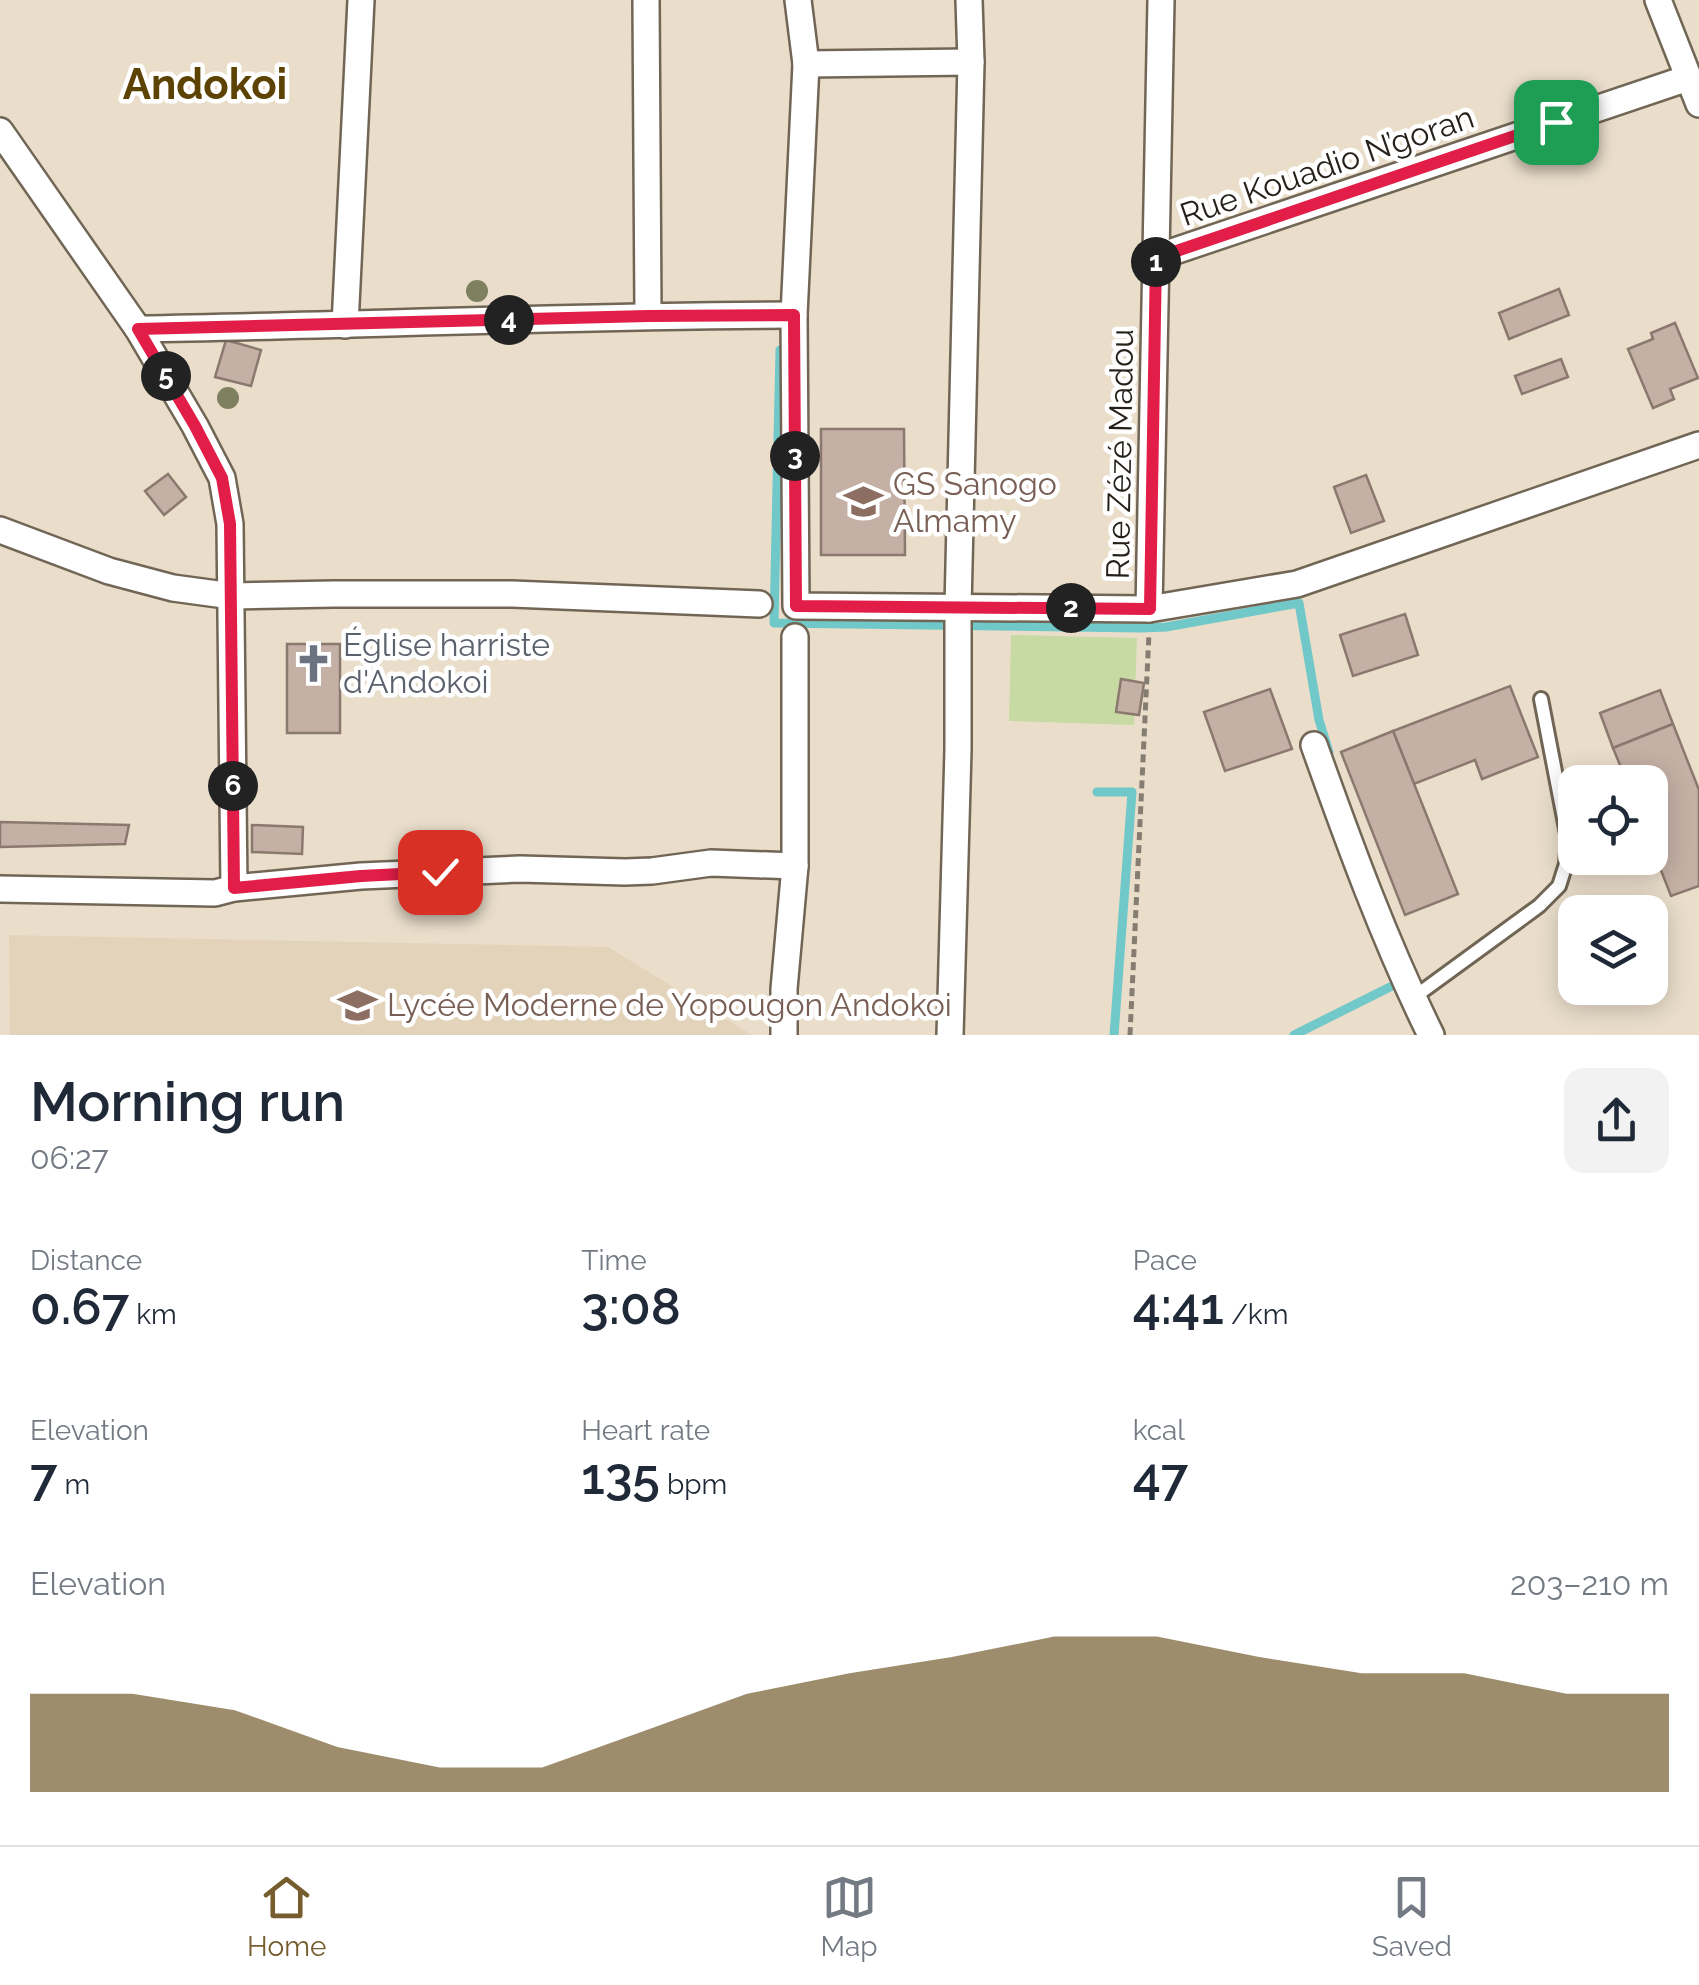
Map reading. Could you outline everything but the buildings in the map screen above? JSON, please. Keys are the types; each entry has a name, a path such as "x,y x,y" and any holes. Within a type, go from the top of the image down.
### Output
{"street":[{"path":"346,325 361,0"},
{"path":"646,0 648,316"},
{"path":"798,0 806,64 794,315 796,606 1150,609 1297,584 1699,445"},
{"path":"950,1035 971,62 969,0"},
{"name":"Rue Zézé Madou","path":"1150,609 1161,0"},
{"path":"1658,0 1699,104"},
{"path":"806,64 971,62"},
{"name":"Rue Kouadio N’goran","path":"1156,258 1688,78"},
{"path":"0,131 138,329 222,478 230,524 234,888"},
{"path":"138,329 794,315"},
{"path":"0,530 108,571 173,588 232,596 512,594 759,604"},
{"path":"784,1035 795,866 795,637"},
{"path":"1314,745 1353,854 1431,1035"},
{"path":"0,889 215,893 361,876 520,869 652,872 711,864 795,866"}],"lane":[{"path":"1413,998 1539,906 1558,886 1566,864 1568,840 1541,699"}],"path":[{"path":"1130,1035 1149,646"}],"shaded area":[{"name":"Lycée Moderne de Yopougon Andokoi","path":"9,935 608,947 752,1035 10,1035"}],"green space":[{"path":"1011,635 1137,638 1134,725 1009,721"}],"waterway":[{"path":"780,350 774,623 1141,628 1299,603 1319,720 1329,752"},
{"path":"1097,792 1132,792 1114,1035"},
{"path":"1294,1035 1404,980"}],"place":[{"name":"GS Sanogo Almamy","path":"863,502"},
{"name":"Église harriste d'Andokoi","path":"313,663"},
{"name":"Lycée Moderne de Yopougon Andokoi","path":"357,1005"}],"district":[{"name":"Andokoi","path":"205,84"}],"route":[{"path":"440,872 234,888 230,524 222,478 138,329 794,315 796,606 1150,609 1156,258 1556,122"}]}
